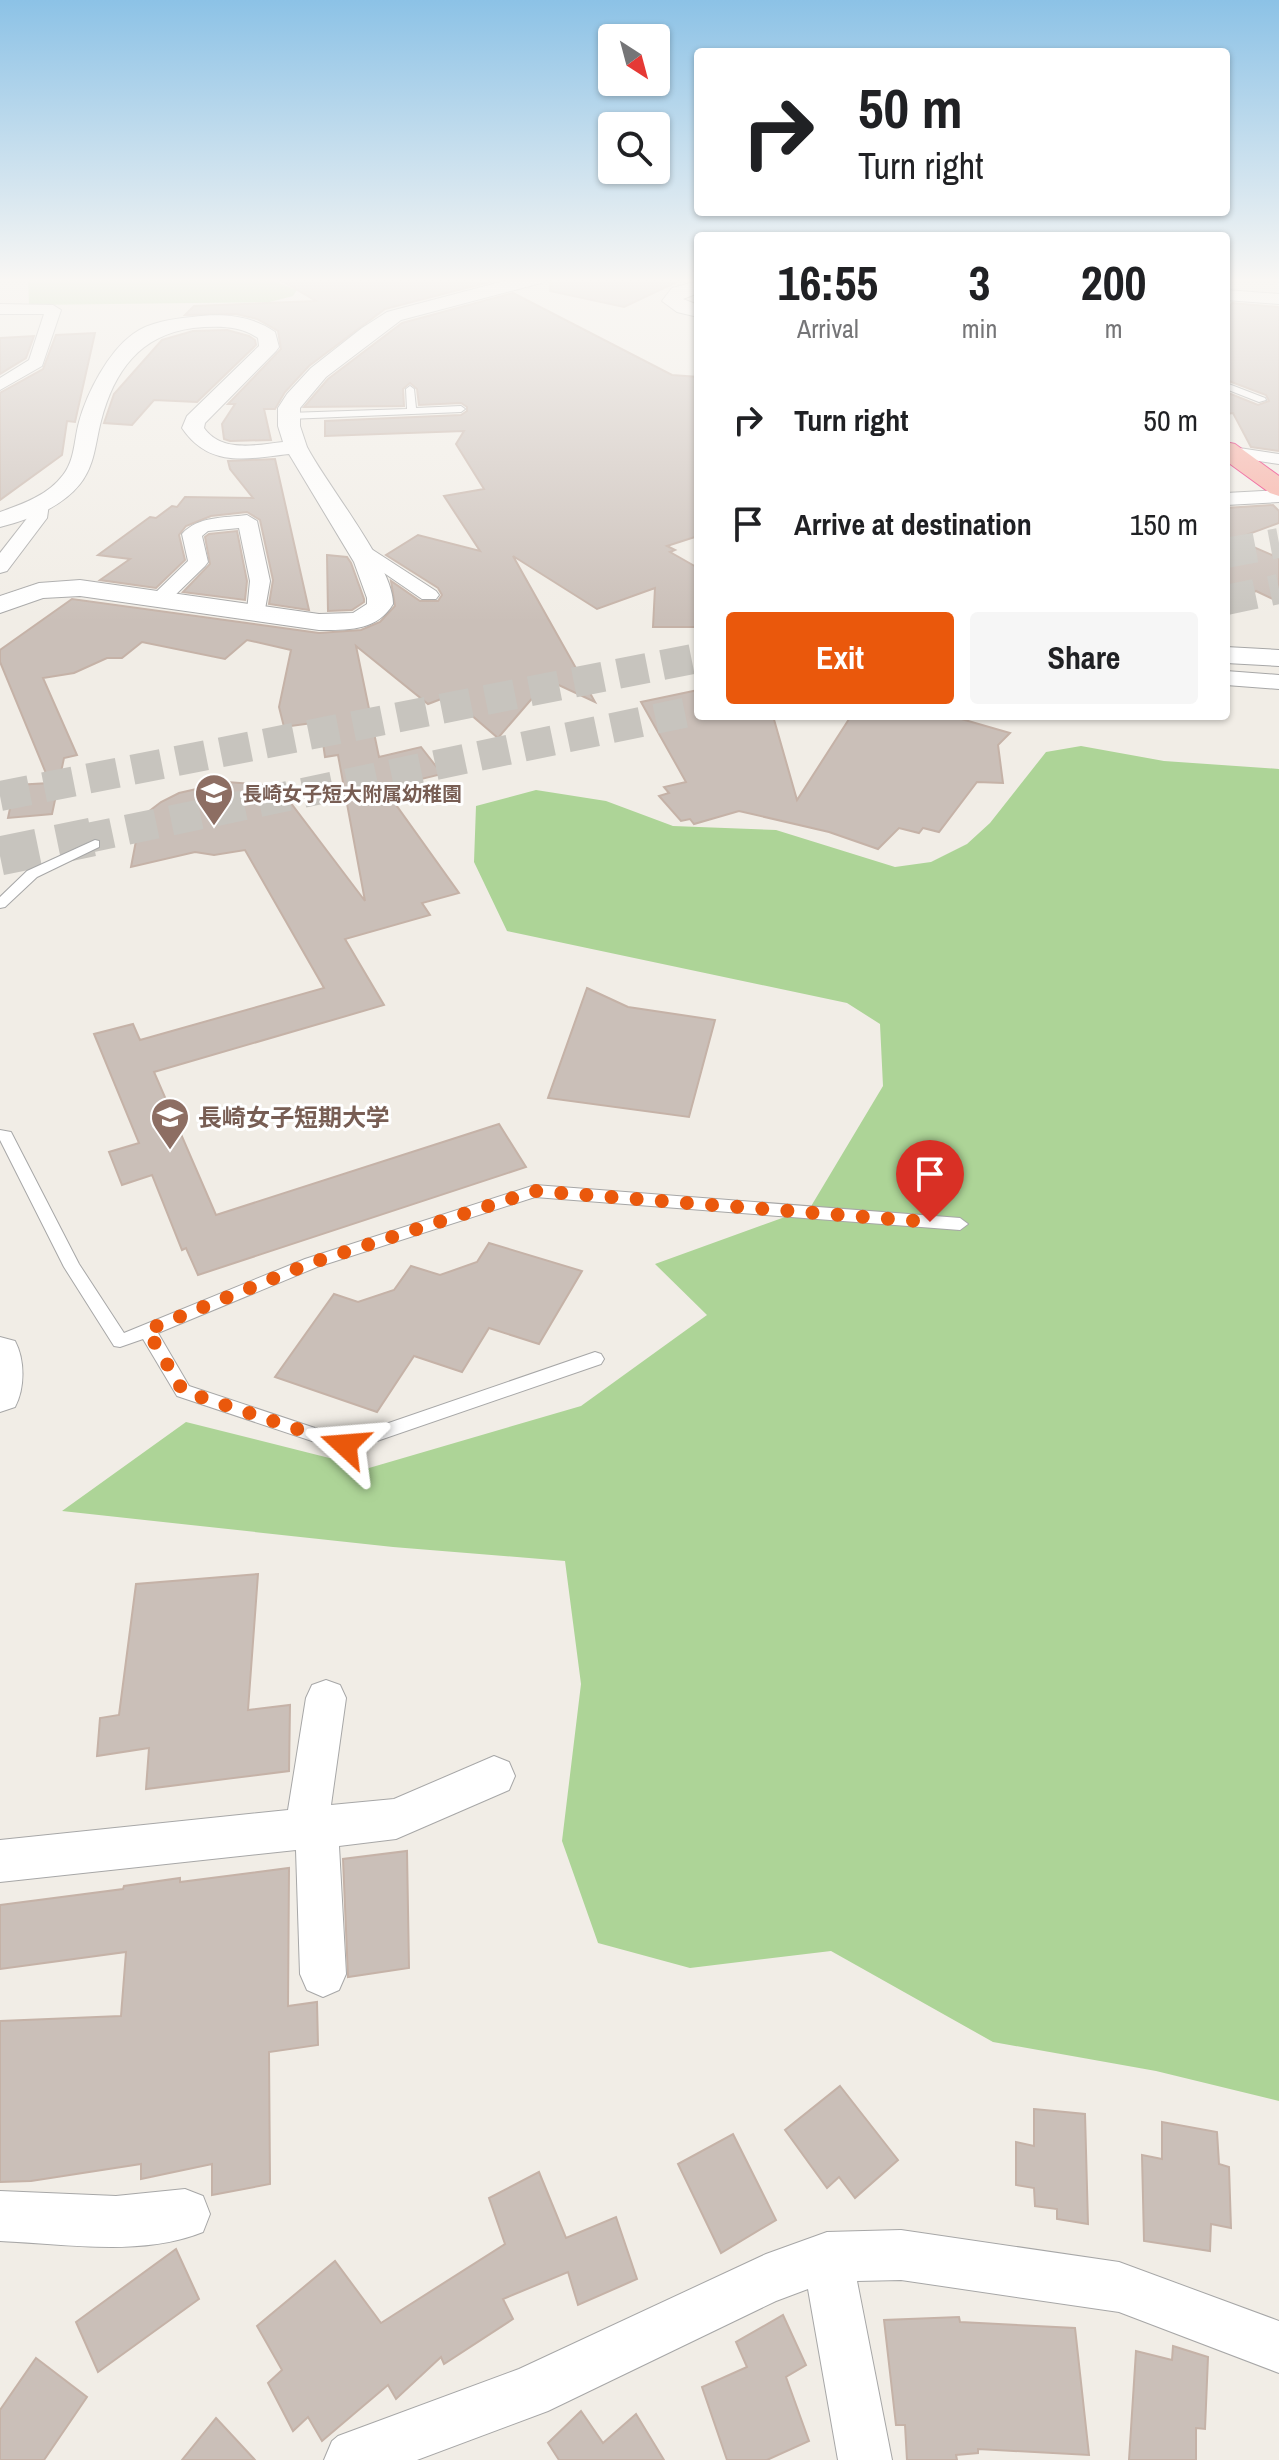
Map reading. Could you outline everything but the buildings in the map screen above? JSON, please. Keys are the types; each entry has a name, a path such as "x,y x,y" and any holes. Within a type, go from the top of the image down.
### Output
{"highway":[{"path":"1230,452 1279,488"}],"street":[{"path":"0,520 40,504 71,481 81,466 95,403 102,393"},
{"path":"223,393 195,421 193,428 210,448 233,452 294,447"},
{"path":"0,605 57,588 80,588 341,622 371,615 381,598 359,547 294,447 288,416 289,405 299,393"},
{"path":"1230,451 1279,459"},
{"path":"1230,499 1279,496"},
{"path":"0,567 37,518 40,504"},
{"path":"160,599 198,562 192,534 203,526 247,521 260,581 257,611"},
{"path":"359,547 429,595"},
{"path":"1230,655 1279,658"},
{"path":"1230,678 1279,682"},
{"path":"0,1353 0,1395"},
{"path":"323,1974 312,1828 326,1698"},
{"path":"0,1861 396,1819 494,1776"},
{"path":"0,2216 90,2222 154,2220 185,2214"},
{"path":"351,2460 357,2455 529,2392 766,2279 827,2257 901,2255 1119,2287 1279,2347"},
{"path":"827,2257 865,2460"}],"lane":[{"path":"410,393 412,411"},
{"path":"1243,393 1262,400"},
{"path":"288,416 461,409"},
{"path":"0,904 32,874 95,844"},
{"path":"0,1135 6,1136 72,1267 120,1341 311,1263 535,1191 960,1224"},
{"path":"147,1330 183,1391 345,1445 595,1359"}],"green space":[{"path":"1081,746 1164,761 1279,769 1279,2101 1156,2071 993,2042 831,1951 690,1968 598,1943 562,1841 581,1684 565,1561 393,1547 62,1511 186,1422 369,1468 581,1406 707,1315 655,1264 810,1208 883,1086 880,1024 847,1003 507,931 474,862 476,806 536,790 606,801 673,826 776,830 895,867 931,862 967,844 990,823 1046,752"}],"tunnel":[{"path":"1230,552 1279,543"},
{"path":"1230,599 1279,589"},
{"path":"0,796 694,659"},
{"path":"83,839 694,711"},
{"path":"0,856 92,837"}],"place":[{"name":"長崎女子短大附属幼稚園","path":"214,827"},
{"name":"長崎女子短期大学","path":"170,1151"}],"route":[{"path":"345,1445 183,1391 147,1330 311,1263 535,1191 930,1222"}]}
